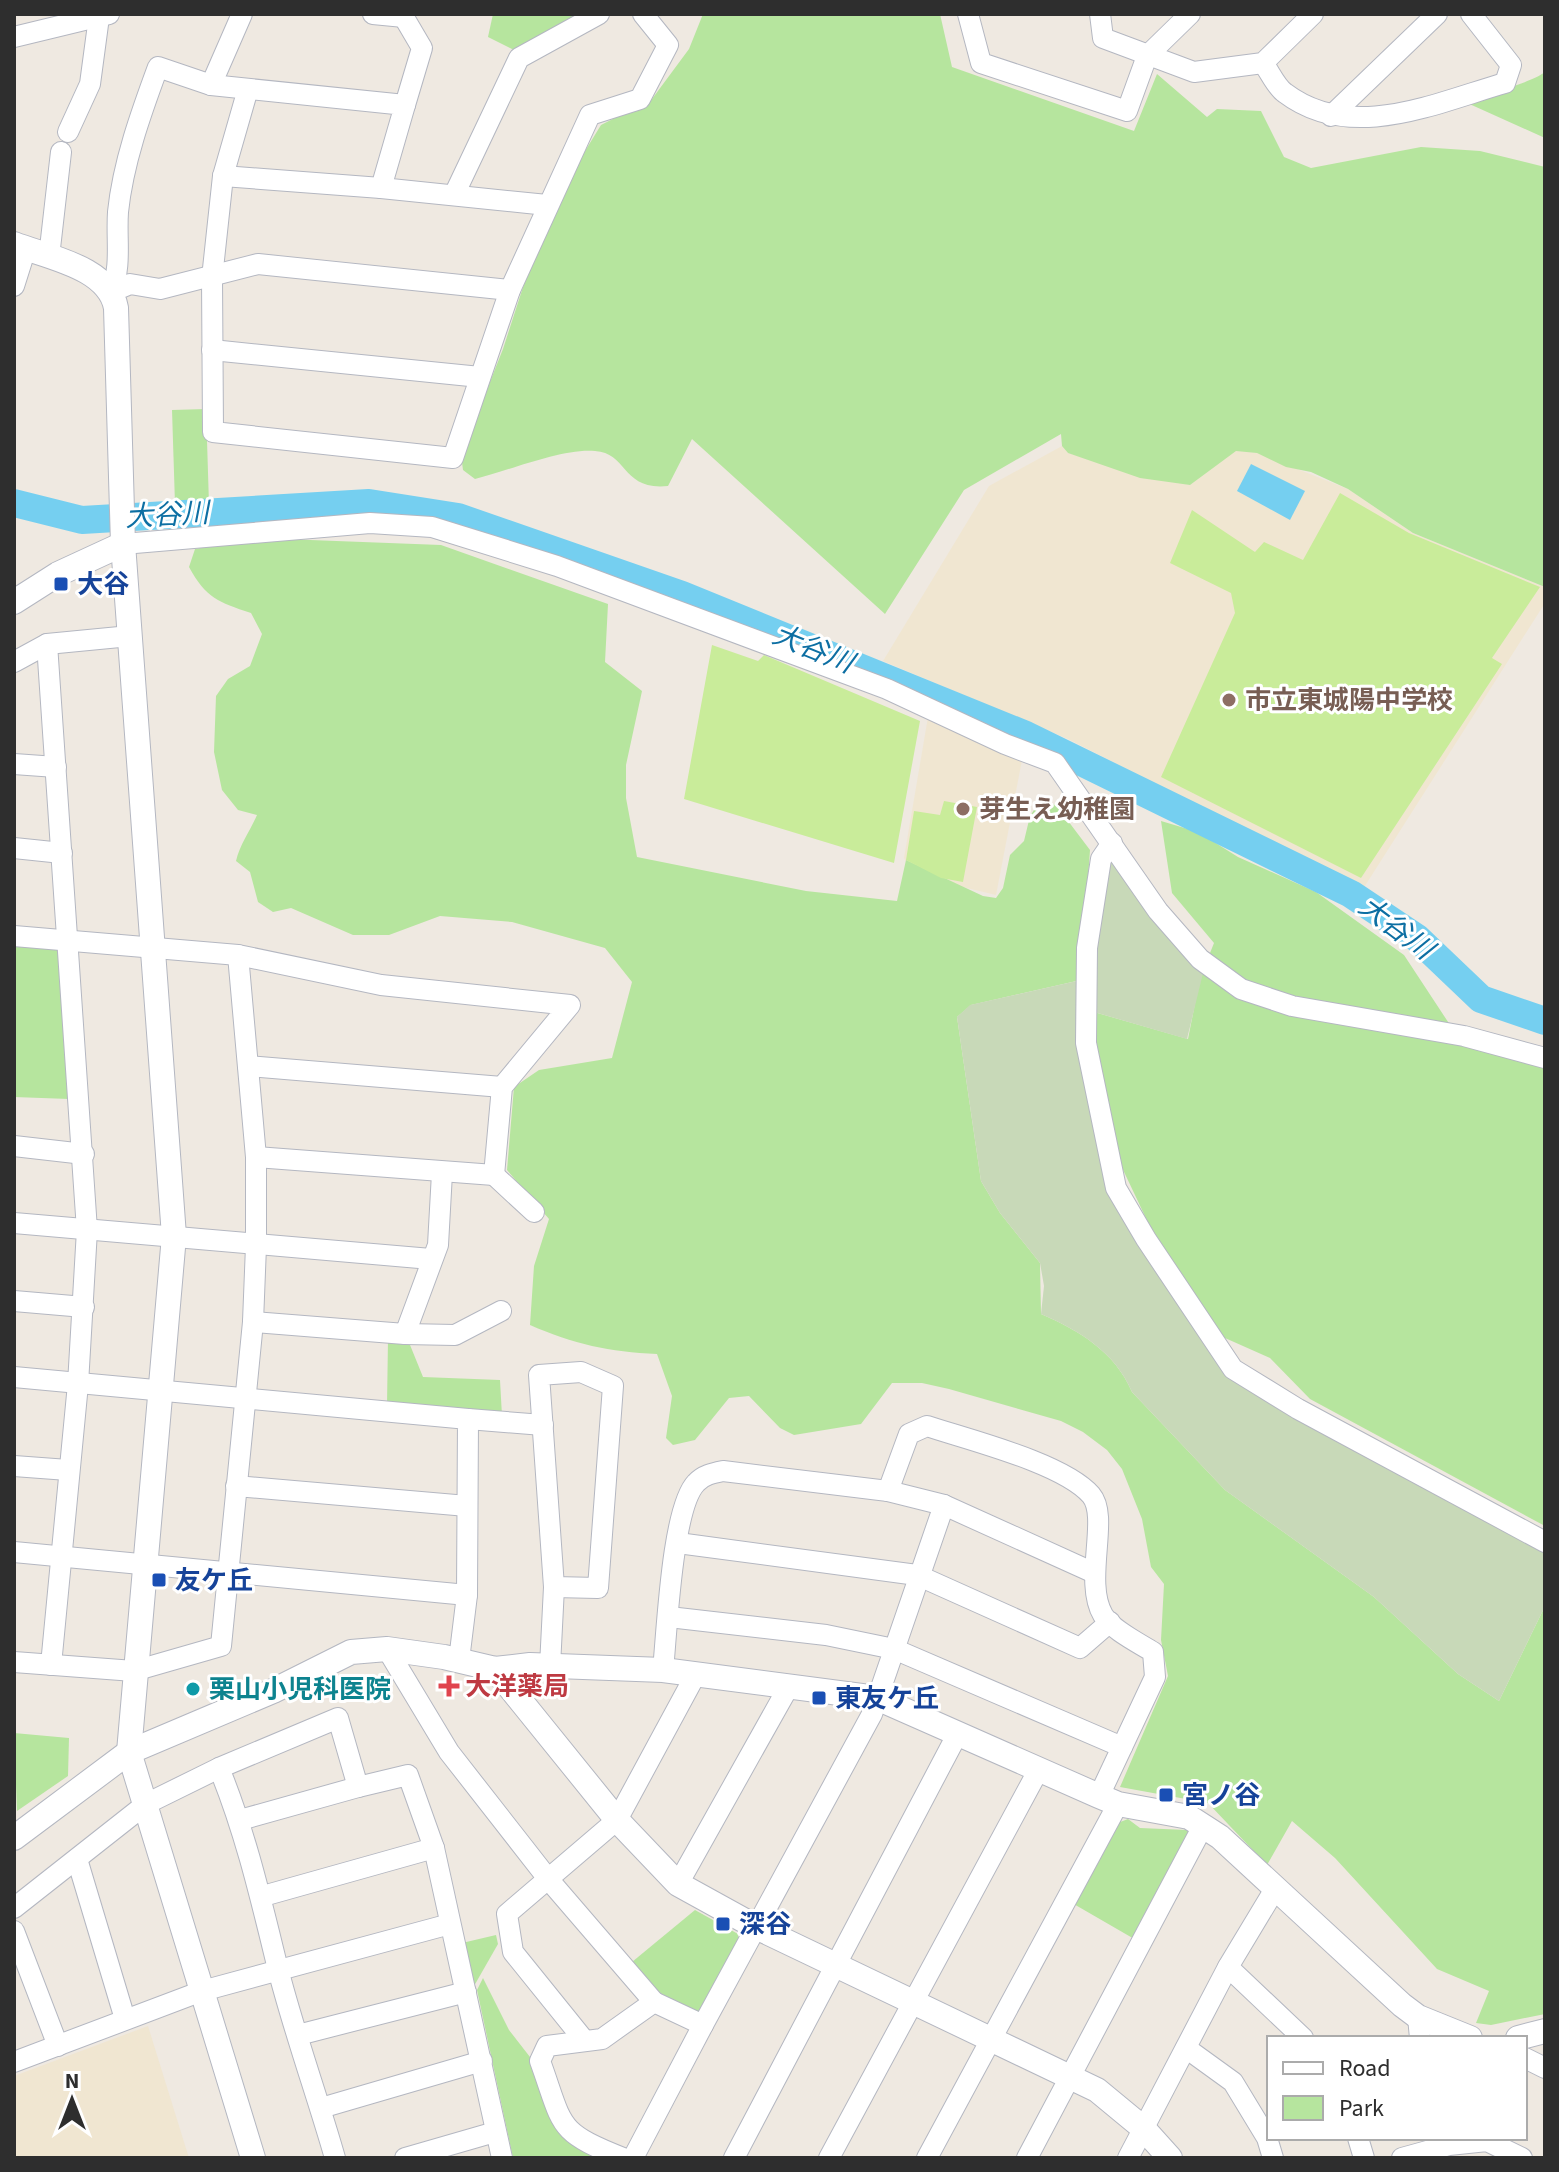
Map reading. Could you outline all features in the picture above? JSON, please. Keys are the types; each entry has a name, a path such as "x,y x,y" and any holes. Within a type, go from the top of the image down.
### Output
{"street":[{"path":"211,85 242,14"},
{"path":"373,14 403,16 422,48 381,188"},
{"path":"454,195 519,58 599,14"},
{"path":"248,89 223,176 212,278 213,432 453,458 510,290 590,115 640,99 668,45 643,14"},
{"path":"968,14 981,63 1127,111 1147,56 1190,14"},
{"path":"1100,14 1103,38 1194,72 1263,63 1313,14"},
{"path":"1331,116 1437,14"},
{"path":"1263,63 1284,93 1331,116 1389,117 1505,83 1511,65 1471,14"},
{"path":"14,37 104,16 90,84 68,132"},
{"path":"111,292 118,275 118,213 125,177 158,67 211,85 405,105"},
{"path":"49,257 61,152"},
{"path":"223,176 547,205"},
{"path":"14,286 20,246 97,277 111,292 116,308 123,528 174,1236 129,1752 253,2158"},
{"path":"111,292 130,284 160,289 258,264 510,290"},
{"path":"212,350 480,377"},
{"path":"14,602 123,528 370,523 432,527 557,566 887,689 1005,744 1055,763 1158,911 1200,959 1241,989 1292,1006 1464,1036 1545,1058"},
{"path":"14,662 47,644 130,636"},
{"path":"47,644 87,1230 78,1384 51,1665"},
{"path":"14,764 56,767"},
{"path":"1112,843 1101,859 1087,948 1086,1043 1116,1188 1146,1239 1233,1369 1298,1409 1545,1542"},
{"path":"14,848 62,853"},
{"path":"14,936 155,945 238,955 381,985 570,1005 502,1087 494,1175"},
{"path":"14,1662 134,1671 221,1646 253,1322 256,1246 256,1157 238,955"},
{"path":"248,1066 502,1087"},
{"path":"14,1146 84,1154"},
{"path":"256,1157 494,1175 534,1212"},
{"path":"405,1334 438,1245 442,1173"},
{"path":"14,1223 431,1259"},
{"path":"14,1301 84,1307"},
{"path":"253,1322 455,1335 501,1311"},
{"path":"550,1666 555,1622 554,1587 539,1375 581,1372 613,1386 598,1588 554,1587"},
{"path":"14,1377 543,1425"},
{"path":"459,1660 467,1595 468,1419"},
{"path":"888,1491 909,1434 927,1426 1022,1458 1073,1480 1095,1501 1098,1517 1092,1572 1103,1616 1153,1652 1155,1677 1122,1747 1109,1800 991,2038 927,2158"},
{"path":"14,1466 68,1470"},
{"path":"663,1670 686,1499 697,1480 723,1471 888,1491 944,1505 1092,1572"},
{"path":"236,1486 467,1506"},
{"path":"633,2158 872,1714 917,1575 944,1505"},
{"path":"678,1543 917,1575 1080,1648 1110,1622"},
{"path":"14,1552 467,1595"},
{"path":"669,1617 826,1635 894,1649 1122,1747"},
{"path":"387,1649 449,1752 549,1880 654,2002 703,2025"},
{"path":"14,1838 129,1752 273,1691 351,1652 387,1649 495,1669 550,1666 663,1670 877,1698 1109,1800 1189,1817 1220,1837 1419,2027 1461,2036"},
{"path":"495,1669 617,1820 678,1884 756,1927 1097,2090 1143,2128 1170,2158"},
{"path":"584,2040 513,1952 507,1914 617,1820 696,1674"},
{"path":"678,1884 789,1686"},
{"path":"14,1908 146,1804 219,1768 338,1718 358,1787"},
{"path":"734,2158 958,1733"},
{"path":"219,1768 240,1820 263,1896 279,1970 335,2158"},
{"path":"829,2158 1039,1769"},
{"path":"240,1820 408,1775 434,1848 502,2158"},
{"path":"1027,2158 1203,1826"},
{"path":"263,1896 434,1848"},
{"path":"77,1859 125,2019"},
{"path":"1128,2158 1228,1967 1275,1889"},
{"path":"14,2062 202,1991 450,1924"},
{"path":"14,1931 58,2046"},
{"path":"1228,1967 1301,2036"},
{"path":"298,2035 466,1992"},
{"path":"623,2158 579,2141 569,2132 540,2061 547,2046 602,2039 654,2002"},
{"path":"1186,2048 1233,2082 1267,2138"},
{"path":"1527,2059 1545,2068"},
{"path":"321,2108 482,2061"},
{"path":"405,2158 495,2132"},
{"path":"1402,2158 1487,2141 1522,2158"}],"shaded area":[{"name":"市立東城陽中学校","path":"1062,446 1068,453 1190,485 1236,450 1257,453 1348,489 1413,533 1545,587 1545,603 1363,889 1068,739 883,661 989,486"},
{"name":"芽生え幼稚園","path":"928,717 1022,760 996,895 942,882 908,865 904,858"},
{"path":"148,2026 189,2158 14,2158 14,2076"}],"green space":[{"path":"493,14 577,14 514,50 488,37"},
{"path":"703,14 940,14 952,67 1134,131 1157,74 1207,117 1217,109 1261,111 1284,157 1311,168 1421,147 1480,151 1545,167 1545,587 1413,533 1348,489 1257,453 1236,451 1190,485 1140,478 1068,453 1062,446 1061,434 964,490 885,614 692,439 668,486 642,483 614,458 595,451 551,456 475,479 463,470 461,455 503,349 547,213 601,125 652,99 689,49"},
{"path":"1545,72 1545,138 1465,102 1519,84"},
{"path":"206,409 209,504 175,504 172,410"},
{"path":"1340,493 1409,533 1540,587 1492,658 1502,664 1361,878 1161,777 1235,613 1231,593 1170,563 1192,510 1255,552 1264,542 1303,560"},
{"path":"258,538 441,545 608,604 605,662 642,691 626,765 626,798 637,857 806,891 897,901 906,860 983,896 996,898 1003,888 1010,855 1024,841 1030,816 1040,801 1056,805 1090,850 1081,980 971,1005 957,1017 981,1181 1000,1213 1040,1263 1041,1314 1095,1344 1106,1354 1132,1392 1225,1490 1374,1597 1458,1674 1499,1701 1545,1606 1545,2014 1491,2025 1476,2023 1489,1991 1437,1969 1335,1858 1292,1821 1267,1865 1208,1803 1120,1787 1168,1676 1161,1640 1164,1584 1151,1567 1142,1519 1122,1469 1107,1450 1083,1432 1061,1421 949,1389 922,1383 892,1383 861,1424 794,1435 780,1428 749,1396 729,1398 695,1440 673,1445 666,1438 672,1396 657,1354 592,1346 530,1325 534,1266 549,1219 507,1170 514,1087 539,1070 612,1058 632,982 605,948 512,922 440,916 389,935 353,935 291,908 273,912 258,902 250,872 236,861 257,815 238,810 222,790 214,752 216,696 228,679 250,666 262,634 251,613 214,598 201,586 189,567 195,549"},
{"path":"712,645 758,661 764,655 920,721 894,863 684,799"},
{"path":"944,801 977,807 963,882 941,878 906,860 914,811 940,815"},
{"path":"1161,821 1198,832 1238,857 1316,892 1404,955 1454,1031 1545,1064 1545,1526 1310,1399 1270,1358 1216,1334 1153,1233 1116,1155 1100,1080 1094,1012 1188,1039 1200,978 1214,943 1172,893"},
{"path":"1114,859 1204,969 1187,1039 1094,1012 1093,943 1109,860"},
{"path":"14,944 61,948 69,1099 14,1097"},
{"path":"1081,980 1105,1184 1227,1374 1545,1549 1545,1606 1499,1701 1458,1674 1374,1597 1225,1490 1132,1392 1106,1354 1069,1328 1041,1314 1044,1286 1040,1263 1000,1213 981,1181 957,1017 970,1005"},
{"path":"388,1339 408,1340 423,1377 500,1380 502,1416 387,1405"},
{"path":"14,1733 69,1738 68,1776 17,1811"},
{"path":"1128,1819 1140,1828 1187,1830 1192,1836 1136,1940 1072,1903 1115,1824"},
{"path":"695,1910 738,1934 739,1946 705,2009 696,2014 658,1996 632,1962"},
{"path":"496,1935 498,1944 474,1986 462,1943"},
{"path":"483,1978 509,2030 530,2057 560,2135 602,2158 513,2158 477,1990"}],"water":[{"path":"1251,464 1305,491 1290,520 1237,491"}],"waterway":[{"name":"大谷川","path":"14,503 82,520 369,503 458,517 682,595 1026,735 1351,894 1417,938 1481,999 1545,1021"}],"place":[{"name":"大谷","path":"61,584"},
{"name":"市立東城陽中学校","path":"1229,700"},
{"name":"芽生え幼稚園","path":"963,809"},
{"name":"友ケ丘","path":"159,1580"},
{"name":"大洋薬局","path":"449,1686"},
{"name":"栗山小児科医院","path":"193,1689"},
{"name":"東友ケ丘","path":"819,1698"},
{"name":"宮ノ谷","path":"1166,1795"},
{"name":"深谷","path":"723,1924"}]}
